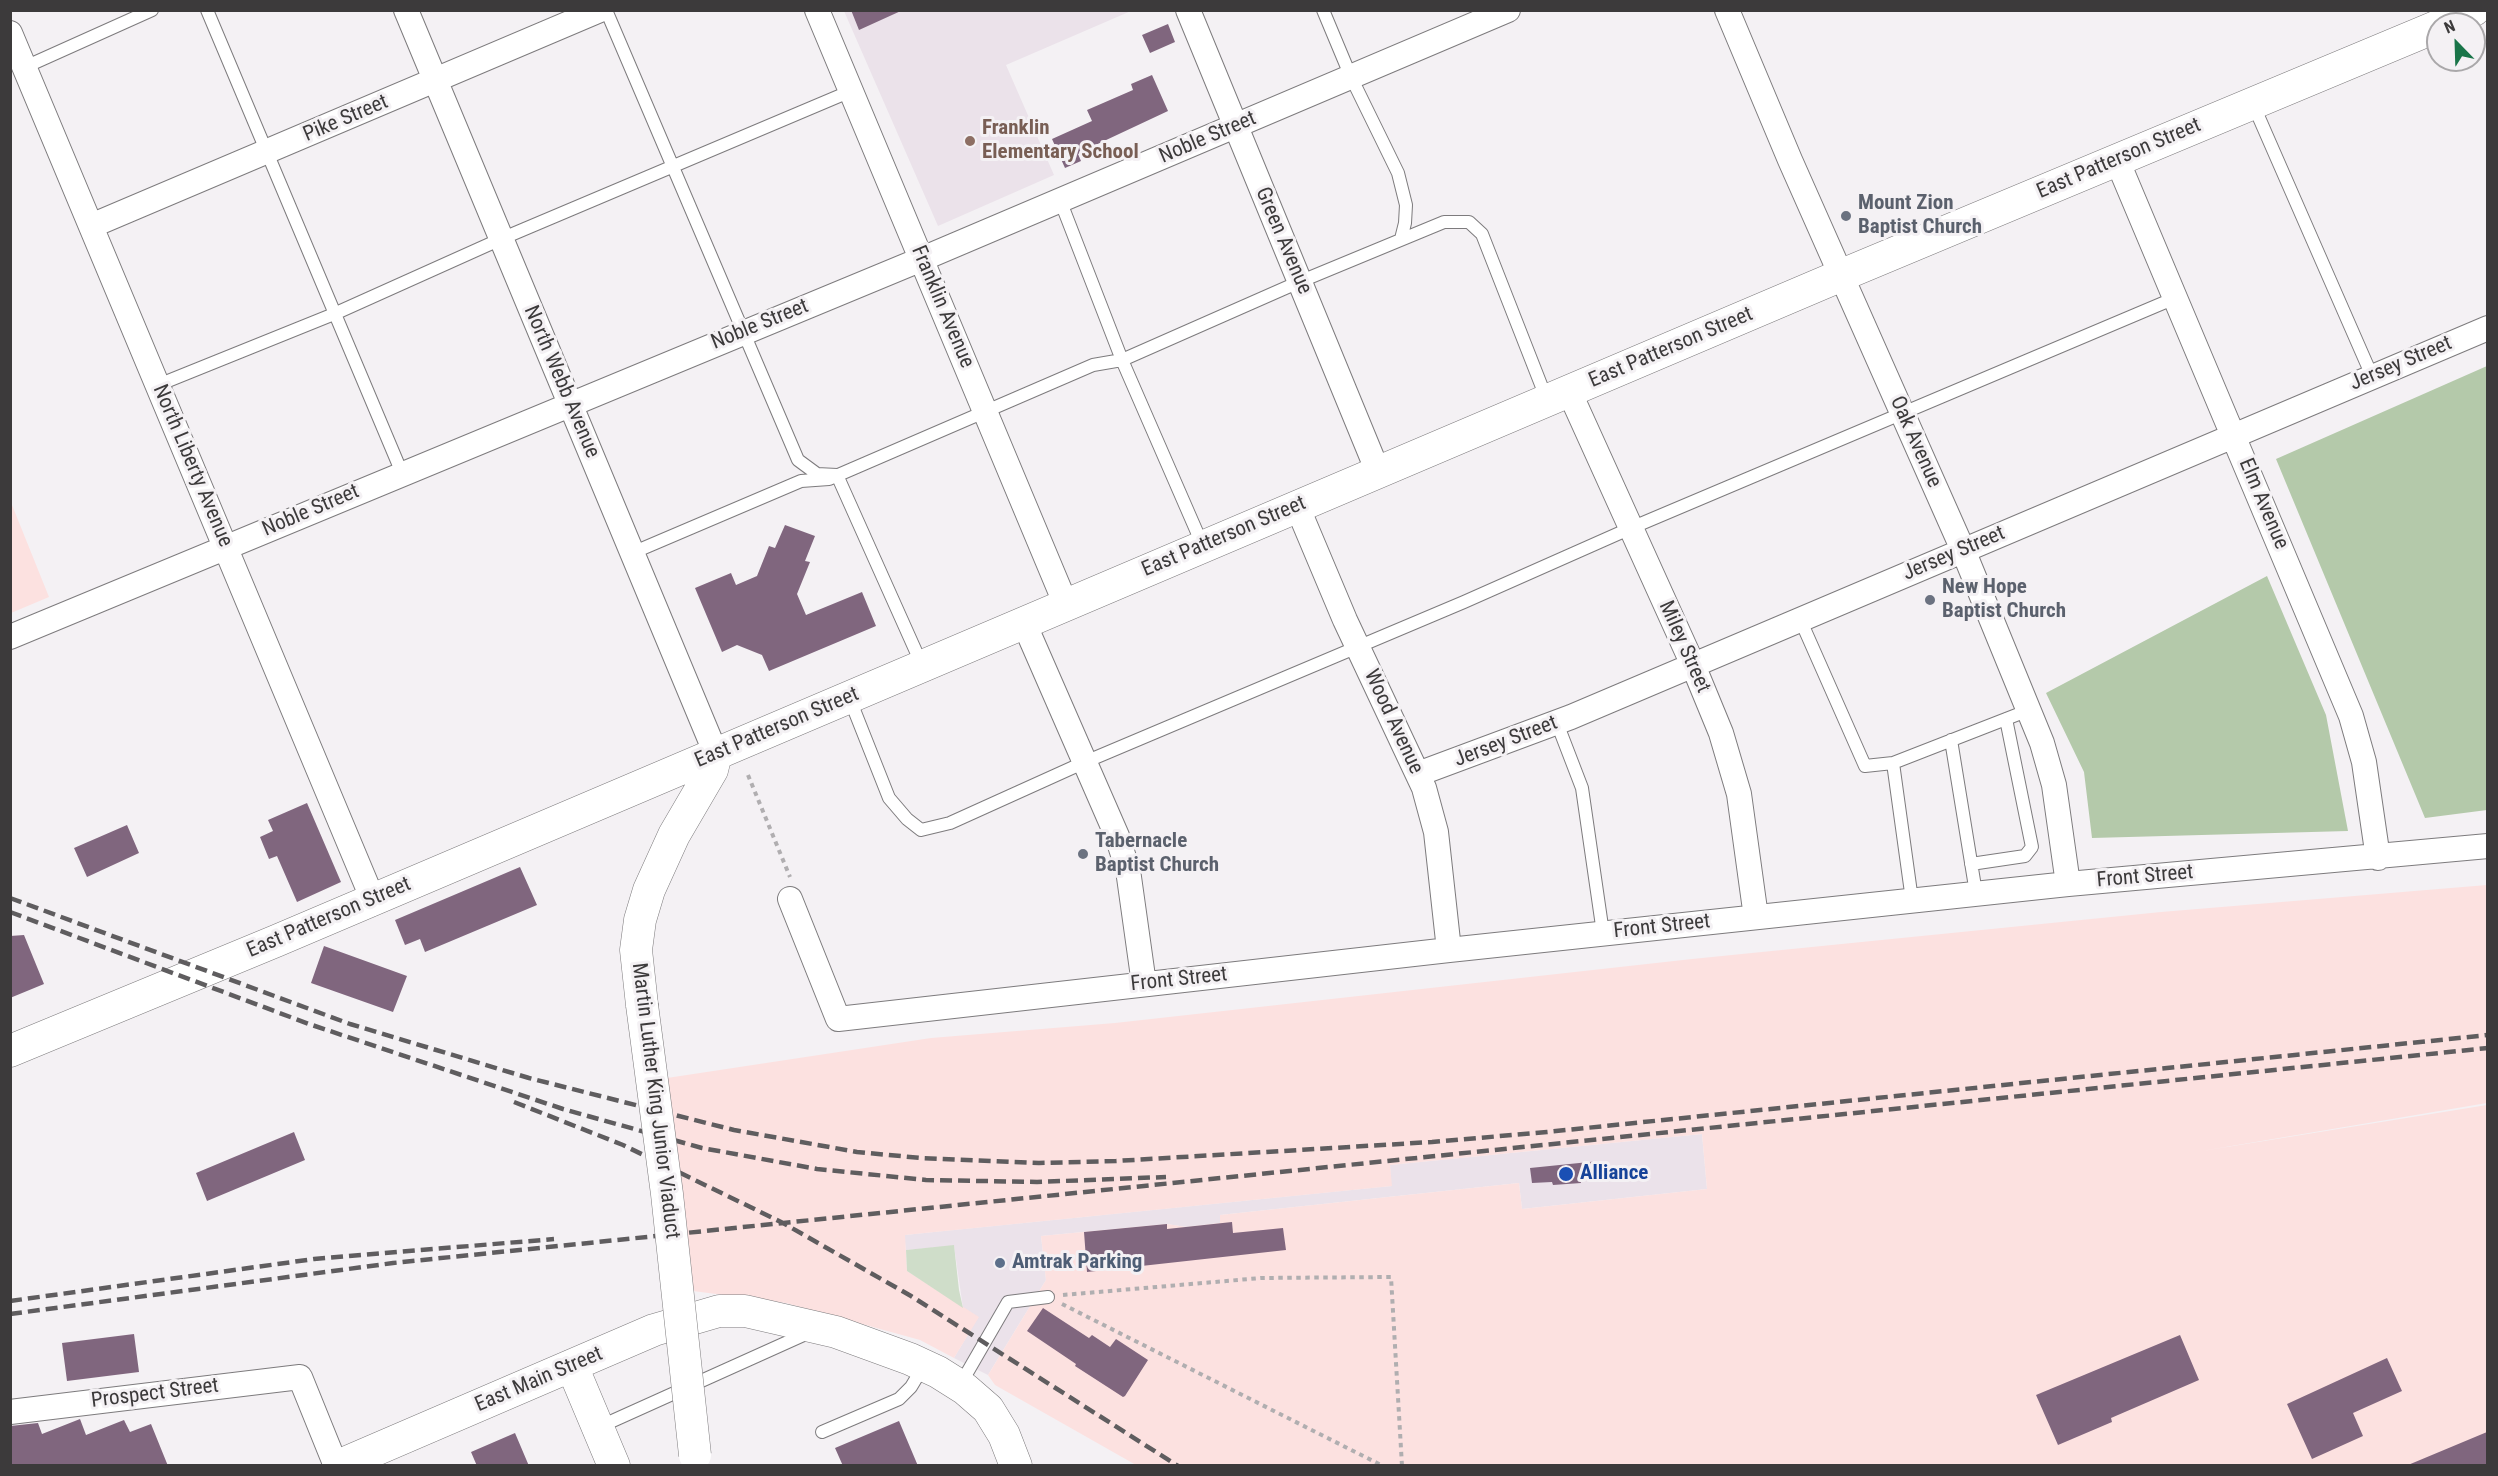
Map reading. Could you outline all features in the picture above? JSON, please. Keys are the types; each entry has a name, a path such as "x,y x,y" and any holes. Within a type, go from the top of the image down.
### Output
{"street":[{"name":"North Webb Avenue","path":"406,10 716,754"},
{"name":"Pike Street","path":"91,226 600,10"},
{"name":"Franklin Avenue","path":"817,10 1066,605"},
{"name":"Green Avenue","path":"1188,10 1378,472"},
{"name":"Noble Street","path":"10,637 922,259 1508,10"},
{"name":"Oak Avenue","path":"1727,10 1963,550 2042,743 2054,785 2068,884"},
{"name":"East Patterson Street","path":"10,1051 373,900 1842,275 2426,31"},
{"name":"North Liberty Avenue","path":"10,33 373,900"},
{"name":"Elm Avenue","path":"2117,160 2354,727 2364,762 2378,858"},
{"name":"Jersey Street","path":"1418,774 1557,723 2487,328"},
{"name":"Miley Street","path":"1558,396 1631,528 1693,665 1732,763 1740,794 1756,917"},
{"name":"Wood Avenue","path":"1297,506 1358,647 1418,774 1431,810 1436,832 1449,950"},
{"path":"1024,623 1117,836 1128,870 1144,984"},
{"name":"Martin Luther King Junior Viaduct","path":"695,1460 667,1194 636,950 640,920 649,890 665,853 712,770 716,754"},
{"name":"Front Street","path":"790,899 837,1019 1976,893 2378,858 2487,846"},
{"name":"East Main Street","path":"337,1466 654,1330 691,1317 719,1311 745,1311 820,1328 881,1347 924,1366 959,1386 988,1409 1004,1435 1016,1466"},
{"path":"572,1366 614,1466"},
{"name":"Prospect Street","path":"10,1412 300,1377 337,1466"}],"lane":[{"path":"25,67 152,10"},
{"path":"207,10 402,473"},
{"path":"606,10 798,460 817,474 837,475"},
{"path":"1323,10 1351,77 1398,173 1406,205 1401,239"},
{"path":"158,385 334,314 501,239 851,91"},
{"path":"2252,103 2372,376"},
{"path":"1060,200 1122,360 1203,546"},
{"path":"632,553 801,481 819,480 837,475 986,413 1093,365 1122,360 1299,282 1444,222 1469,222 1482,234 1558,396"},
{"path":"849,697 889,798 907,819 921,830 950,823 1085,762 1358,647 1631,528 2175,298"},
{"path":"837,475 922,666"},
{"path":"1800,619 1865,766 1893,763 2029,710"},
{"path":"1971,864 2025,856 2032,847 2006,719"},
{"path":"1557,723 1582,788 1603,933"},
{"path":"1951,740 1976,893"},
{"path":"1893,763 1912,900"},
{"path":"959,1386 1008,1302 1048,1297"},
{"path":"598,1428 820,1328"},
{"path":"822,1432 899,1399 911,1387 924,1366"}],"path":[{"path":"748,775 798,895 790,899"},
{"path":"1048,1297 1261,1278 1390,1277 1402,1466"},
{"path":"1048,1297 1383,1466"}],"shaded area":[{"name":"Franklin Elementary School","path":"844,11 1131,11 1006,65 1054,175 938,226"},
{"path":"10,500 49,597 11,613 10,613"},
{"path":"2487,885 2487,1103 2202,1151 2487,1105 2487,1465 1136,1465 995,1385 988,1375 1046,1280 1041,1236 1167,1224 1186,1227 1220,1223 1220,1215 1519,1183 1522,1209 1707,1189 1702,1134 1390,1165 1392,1186 905,1235 907,1271 979,1317 954,1358 920,1340 786,1303 693,1291 667,1078 931,1038 1115,1023 1692,959 2161,912"},
{"path":"1702,1134 1707,1189 1522,1209 1519,1183 1220,1215 1221,1223 1186,1227 1167,1224 1041,1236 1046,1280 988,1375 954,1358 978,1317 963,1308 954,1246 906,1250 904,1235 1391,1186 1390,1165"}],"green space":[{"path":"2487,366 2487,810 2425,818 2276,459"},
{"path":"2267,576 2326,715 2348,831 2092,838 2084,772 2046,693"},
{"path":"954,1245 963,1308 907,1271 906,1250"}],"building":[{"path":"851,10 903,10 859,30"},
{"path":"1168,24 1175,42 1150,53 1142,35"},
{"path":"1152,75 1168,111 1087,149 1078,154 1081,161 1065,168 1052,139 1092,121 1087,110 1133,90 1131,84"},
{"path":"785,525 815,536 805,561 810,562 797,594 806,615 862,592 876,626 769,671 762,655 737,645 722,652 695,588 731,573 736,585 757,576 769,546 775,548"},
{"path":"307,803 341,882 297,902 277,856 269,859 260,837 273,831 268,820"},
{"path":"127,825 139,853 87,877 74,848"},
{"path":"520,867 537,905 425,952 420,939 405,945 395,920"},
{"path":"24,935 44,984 10,998 10,936"},
{"path":"324,946 407,976 393,1012 311,983"},
{"path":"294,1132 305,1160 207,1201 196,1173"},
{"path":"1599,1161 1600,1177 1580,1179 1581,1183 1553,1185 1552,1182 1532,1183 1530,1168"},
{"path":"1232,1222 1233,1233 1283,1228 1286,1250 1087,1272 1084,1232 1167,1224 1167,1229"},
{"path":"1043,1308 1089,1338 1092,1335 1110,1347 1116,1339 1148,1360 1125,1396 1123,1397 1075,1366 1076,1364 1027,1331"},
{"path":"134,1334 139,1372 67,1381 62,1343"},
{"path":"2180,1335 2199,1380 2111,1418 2112,1422 2058,1445 2036,1395"},
{"path":"2387,1358 2402,1391 2353,1413 2363,1436 2312,1459 2287,1404"},
{"path":"80,1419 86,1435 124,1420 130,1432 151,1424 168,1466 10,1466 10,1426 38,1423 42,1434"},
{"path":"899,1421 918,1466 843,1466 835,1448"},
{"path":"2487,1432 2487,1466 2408,1466 2408,1465"},
{"path":"515,1433 529,1466 477,1466 471,1452"}],"railway":[{"path":"10,898 350,1024 529,1078 734,1130 857,1152 921,1158 1039,1163 1116,1161 1432,1142 2488,1035"},
{"path":"10,912 309,1024 563,1109 702,1148 817,1169 926,1180 1037,1182 1166,1177"},
{"path":"10,1314 393,1263 2488,1048"},
{"path":"514,1102 623,1145 783,1223 911,1296 1178,1466"},
{"path":"10,1301 314,1259 554,1239"}],"place":[{"name":"Franklin Elementary School","path":"970,141"},
{"name":"Mount Zion Baptist Church","path":"1846,216"},
{"name":"New Hope Baptist Church","path":"1930,600"},
{"name":"Tabernacle Baptist Church","path":"1083,854"},
{"name":"Alliance","path":"1566,1174"},
{"name":"Amtrak Parking","path":"1000,1263"}]}
